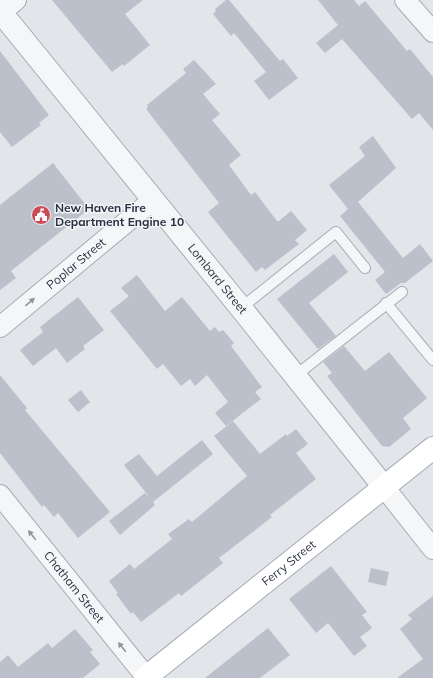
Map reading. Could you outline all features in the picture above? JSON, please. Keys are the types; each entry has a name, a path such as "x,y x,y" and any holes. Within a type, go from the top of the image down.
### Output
{"main road":[{"name":"Ferry Street","path":"146,678 433,448"}],"street":[{"path":"405,0 433,32"},
{"name":"Lombard Street","path":"4,9 153,200 242,308 433,549"},
{"name":"Poplar Street","path":"0,327 153,200"},
{"name":"Chatham Street","path":"0,496 146,678"}],"lane":[{"path":"242,308 336,232 365,268"},
{"path":"296,376 402,292"},
{"path":"386,304 433,360"}],"building":[{"path":"52,0 143,0 125,14 150,45 124,66 123,64 112,72"},
{"path":"226,0 229,0 280,61 283,59 298,78 269,100 254,81 266,72 234,33 231,36 213,14 216,11 215,9"},
{"path":"318,0 354,0 359,6 365,1 407,51 410,49 433,77 433,130 419,113 412,119 342,39 325,53 316,43 338,25"},
{"path":"0,51 49,115 39,123 41,125 12,147 0,132"},
{"path":"194,60 216,84 203,94 220,114 212,120 241,155 229,165 251,195 255,192 277,221 291,211 307,230 295,240 299,244 265,270 262,267 256,272 208,212 219,203 146,109 148,107 147,105 186,73 183,69"},
{"path":"373,136 396,168 358,202 403,258 420,244 433,261 405,283 401,283 386,294 375,280 385,272 340,216 348,209 329,185 365,156 359,147"},
{"name":"New Haven Fire Department Engine 10","path":"53,163 89,209 11,271 16,278 0,290 0,205"},
{"path":"334,254 348,272 309,303 336,336 318,349 277,299"},
{"path":"137,275 165,311 182,297 210,331 215,327 219,332 223,330 234,343 231,346 262,387 255,392 261,399 226,426 215,413 228,402 207,375 195,386 190,379 181,386 163,364 157,369 110,311 129,296 121,288"},
{"path":"78,297 104,330 83,346 85,349 67,363 56,348 33,366 20,350 43,332 40,327"},
{"path":"344,346 365,371 389,352 427,398 403,418 411,429 389,447 382,446 327,376 332,373 323,362"},
{"path":"0,375 27,408 25,410 110,512 78,538 58,513 54,517 44,505 42,507 0,453"},
{"path":"81,390 90,402 78,412 68,400"},
{"path":"233,421 260,454 286,434 287,436 296,429 308,444 296,453 316,479 270,515 272,517 219,558 223,563 181,596 179,593 141,622 133,612 131,614 116,594 118,593 109,581 130,564 134,569 172,539 168,534 189,519 192,522 247,476 214,436"},
{"path":"202,440 213,454 153,502 155,505 120,535 109,521 145,493 150,498 124,465 139,454 157,476"},
{"path":"331,566 367,612 362,615 372,628 360,637 367,646 354,656 328,623 316,633 289,599"},
{"path":"371,568 389,572 386,586 368,582"},
{"path":"433,596 433,678 397,678 423,659 400,629 412,619 408,615"},
{"path":"268,628 290,655 260,678 205,678"},
{"path":"75,629 93,650 90,652 100,664 83,678 0,678 0,662 8,655 18,667 48,643 52,648"}],"place":[{"name":"New Haven Fire Department Engine 10","path":"41,215"}]}
